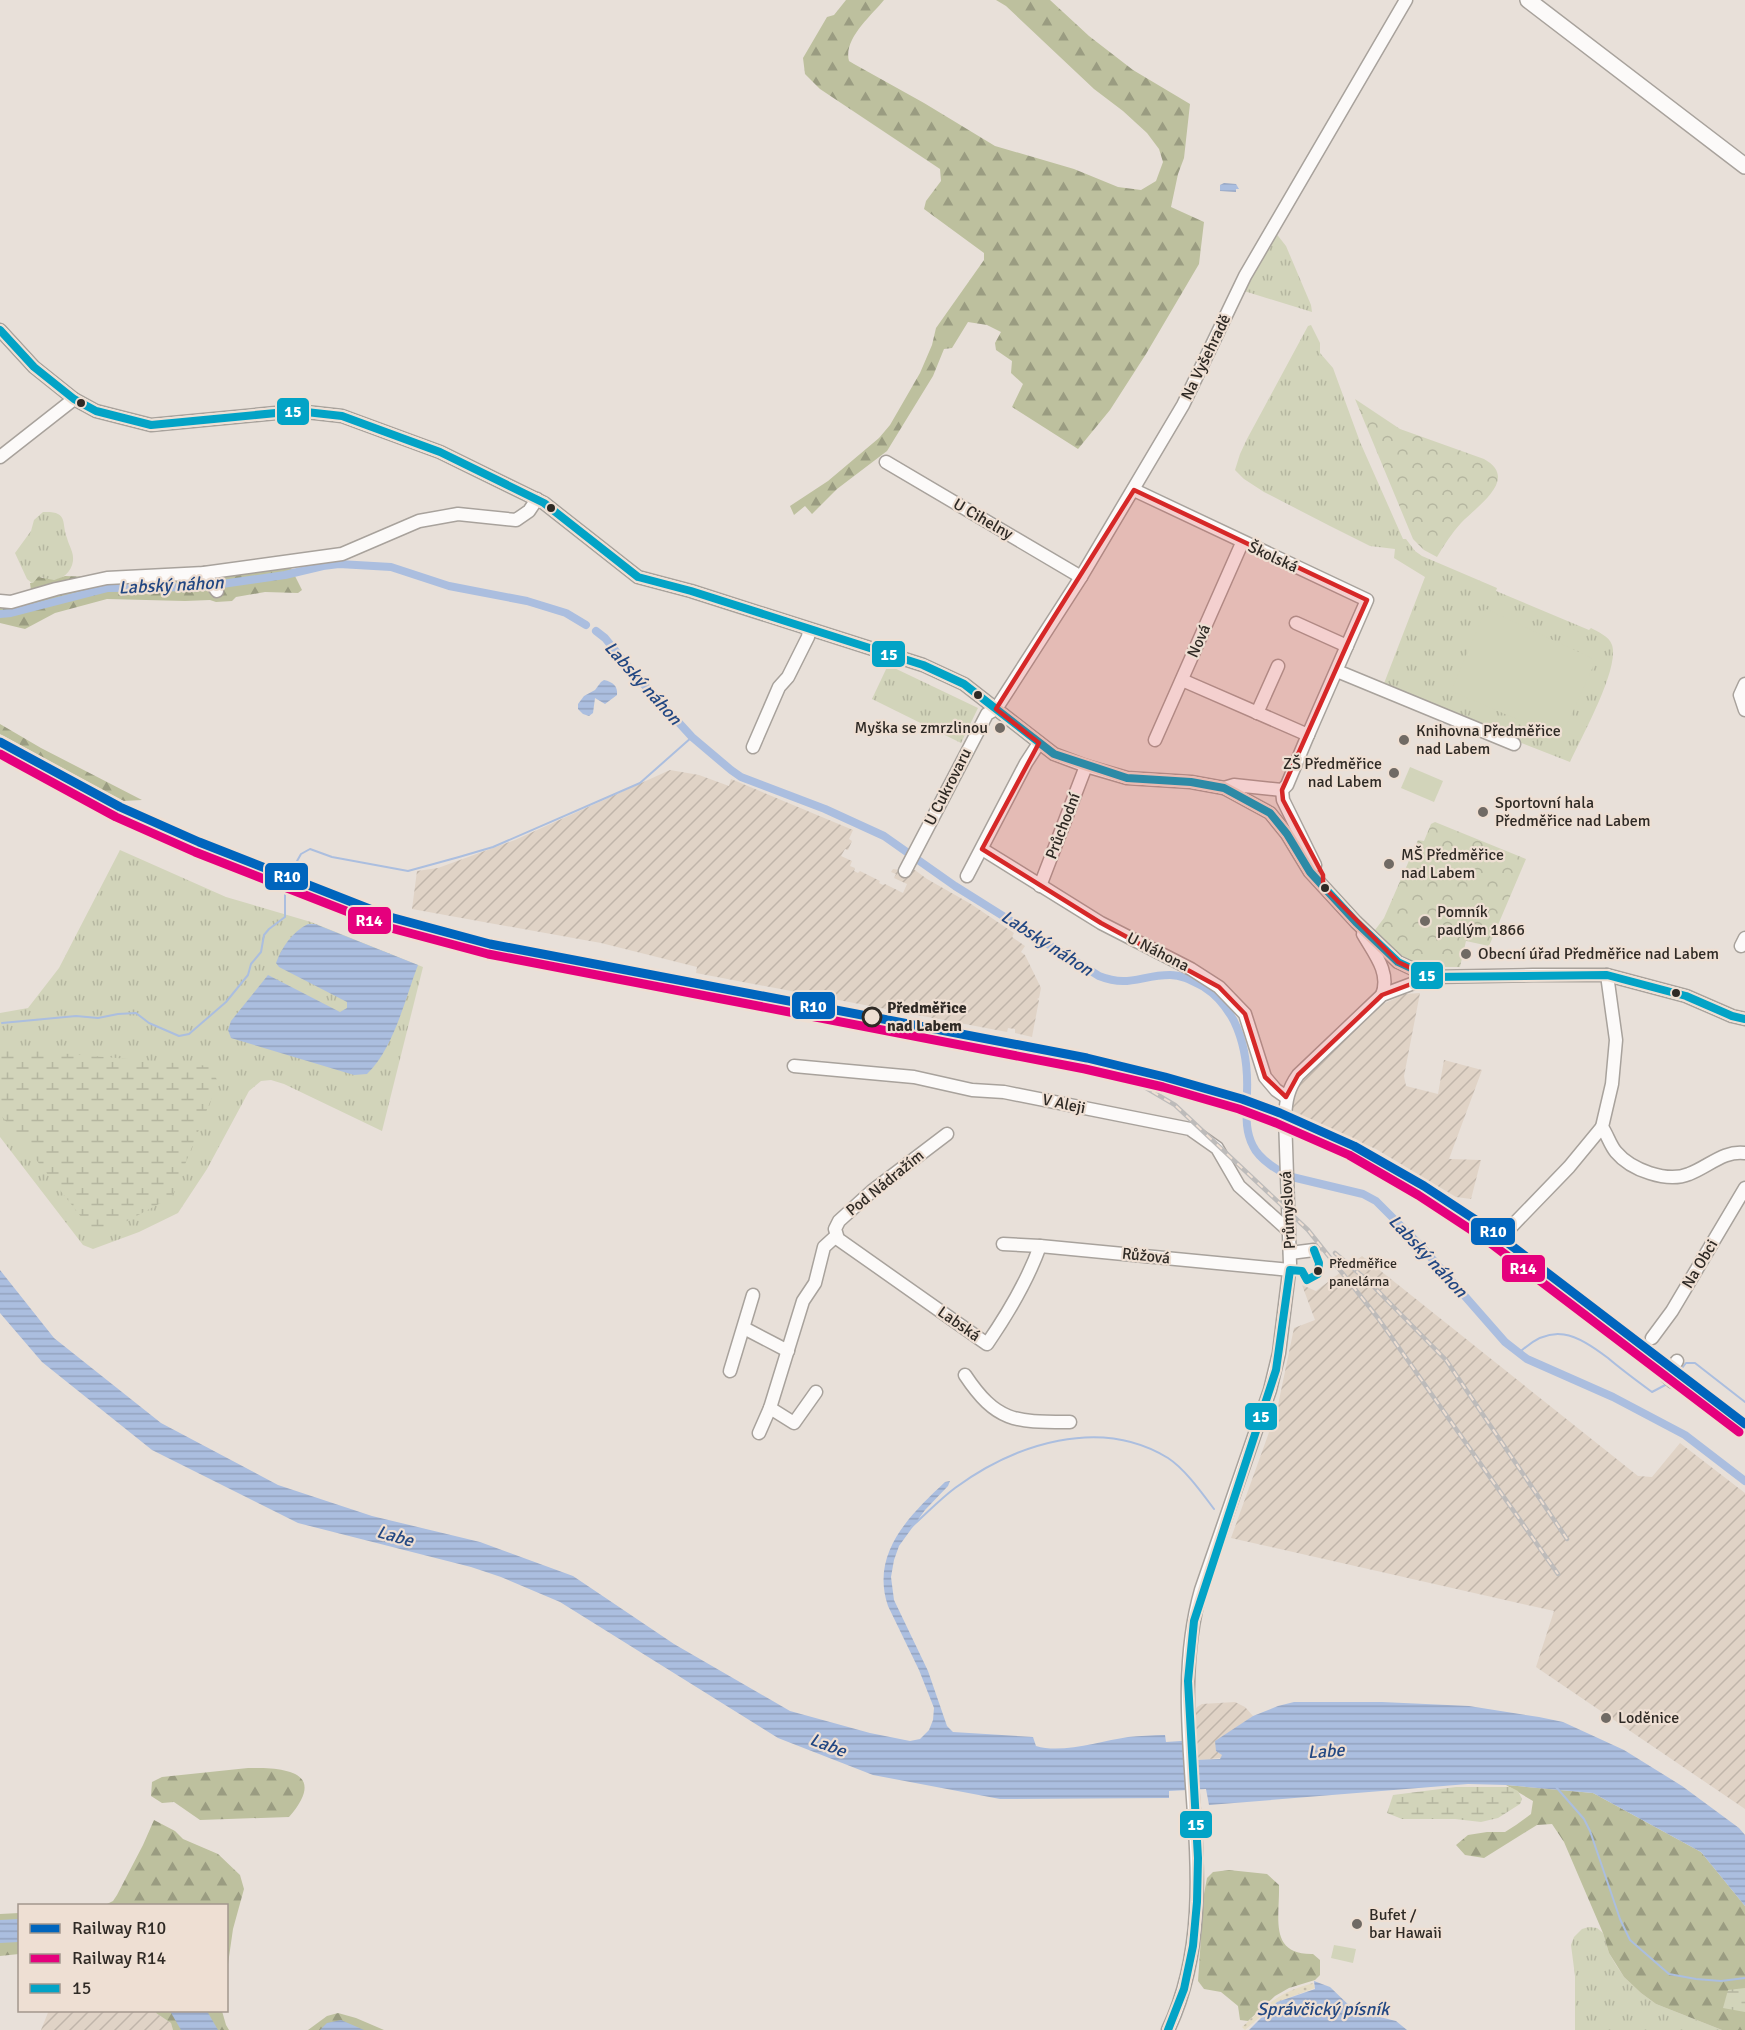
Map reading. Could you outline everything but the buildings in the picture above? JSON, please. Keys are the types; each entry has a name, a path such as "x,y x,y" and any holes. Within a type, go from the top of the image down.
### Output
{"main road":[{"path":"1528,0 1745,165"}],"street":[{"name":"Na Vyšehradě","path":"996,709 1134,490 1183,405 1245,276 1406,0"},
{"path":"0,330 34,367 74,399 96,411 151,425 297,411 342,416 440,452 537,499 638,577 923,665 964,684 1054,754 1126,778 1199,783 1224,788 1270,813 1287,834 1310,872 1356,922 1398,962 1430,977"},
{"path":"0,457 74,399"},
{"name":"U Cihelny","path":"886,462 1081,577"},
{"name":"Školská","path":"1134,490 1242,543 1367,600 1287,785 1282,790"},
{"path":"0,601 11,602 107,578 206,575 342,554 419,521 458,514 516,520 529,511 537,499"},
{"name":"Nová","path":"1155,740 1242,543"},
{"path":"206,575 217,591"},
{"path":"1296,623 1347,646"},
{"path":"753,747 779,687 788,677 808,637 809,629"},
{"path":"1257,713 1278,666"},
{"path":"1337,671 1514,744"},
{"path":"1182,680 1308,735"},
{"path":"1745,684 1740,698 1745,710"},
{"name":"U Cukrovaru","path":"905,871 987,714 996,709"},
{"path":"967,876 1039,743"},
{"name":"Průchodní","path":"1040,886 1086,766"},
{"path":"1224,788 1234,785 1282,790 1284,803 1313,861 1323,875 1323,885"},
{"name":"U Náhona","path":"982,849 1101,923 1191,969 1219,987 1245,1014 1265,1077 1276,1090 1286,1097"},
{"path":"1356,922 1384,972 1385,988 1382,995"},
{"path":"1286,1097 1298,1075 1382,995 1430,977 1607,975 1686,996 1732,1016 1745,1019"},
{"path":"1512,1227 1569,1167 1602,1127 1612,1084 1616,1040 1607,975"},
{"name":"V Aleji","path":"794,1066 914,1077 972,1090 1004,1092 1191,1129 1216,1148 1239,1186 1289,1231"},
{"name":"Průmyslová","path":"1168,2030 1190,1968 1197,1915 1188,1680 1190,1640 1195,1612 1276,1370 1290,1270 1286,1097"},
{"path":"1602,1127 1616,1152 1629,1162 1657,1176 1672,1178 1688,1175 1734,1151 1745,1153"},
{"name":"Pod Nádražím","path":"837,1238 836,1226 839,1221 872,1191 947,1134"},
{"name":"Na Obci","path":"1652,1338 1672,1311 1745,1188"},
{"path":"759,1433 771,1408 803,1301 815,1283 823,1250 828,1242 837,1238"},
{"name":"Labská","path":"837,1238 987,1344 1016,1303 1040,1246"},
{"name":"Růžová","path":"1003,1244 1290,1270"},
{"path":"1290,1253 1314,1250"},
{"path":"730,1371 753,1295"},
{"path":"744,1328 788,1352"},
{"path":"1671,1380 1666,1376 1677,1360"},
{"path":"965,1375 986,1404 996,1411 1025,1422 1070,1422"},
{"path":"771,1408 794,1423 816,1392"}],"highlighted area":[{"path":"1134,490 1367,600 1282,790 1283,800 1323,875 1323,886 1398,962 1430,977 1382,995 1298,1075 1286,1097 1265,1077 1245,1014 1219,987 1101,923 982,849 1039,743 996,709"}],"shaded area":[{"path":"670,770 699,775 729,786 731,779 853,830 848,850 845,849 841,856 852,861 850,866 855,868 854,871 858,873 860,871 880,881 879,883 903,893 907,884 894,878 896,874 891,872 893,869 900,870 904,862 927,879 971,904 1014,933 1012,937 1025,946 1021,952 1025,955 1041,988 1037,999 1039,1000 1032,1037 1015,1033 1015,1029 1008,1028 1007,1032 696,973 697,967 601,943 412,909 417,871 438,868 515,840"},
{"path":"1420,993 1404,1076 1406,1086 1438,1094 1444,1060 1482,1070 1449,1159 1481,1160 1471,1199 1456,1197 1376,1149 1291,1113 1291,1098 1299,1082 1383,1004 1405,994"},
{"path":"1362,1256 1638,1476 1652,1477 1680,1443 1745,1493 1745,1809 1536,1667 1554,1611 1231,1538 1277,1410 1294,1328 1315,1320 1302,1285 1316,1291"},
{"path":"1235,1702 1245,1707 1253,1716 1219,1740 1216,1751 1223,1755 1221,1758 1196,1760 1194,1712 1197,1707 1202,1704"},
{"path":"48,2012 156,2012 171,2023 173,2030 41,2030"}],"green space":[{"path":"846,0 884,0 854,36 848,53 849,61 995,146 1074,169 1118,187 1141,190 1156,181 1163,162 1159,149 1147,133 1094,89 1006,6 996,0 1050,0 1089,36 1133,70 1190,104 1184,158 1171,207 1204,222 1199,264 1110,410 1078,449 1012,407 1023,384 1011,373 1012,361 996,350 995,343 1001,332 987,325 968,322 952,348 944,349 933,376 887,451 837,489 812,514 805,506 794,515 790,506 828,481 879,438 890,425 920,373 932,345 936,328 984,260 984,253 924,209 926,201 941,181 940,169 820,89 805,74 803,58 827,17 834,15"},
{"path":"1275,232 1286,246 1312,312 1244,291 1244,287"},
{"path":"1311,325 1320,343 1320,353 1333,368 1360,442 1403,539 1406,539 1422,556 1497,588 1496,591 1589,630 1591,628 1611,642 1613,656 1605,686 1570,762 1383,686 1425,577 1394,558 1395,549 1370,546 1264,492 1235,470 1247,439 1308,326"},
{"path":"1355,399 1400,429 1484,459 1494,467 1498,475 1497,484 1492,492 1458,527 1437,557 1424,550 1413,539"},
{"path":"43,512 57,513 62,519 73,561 69,571 61,578 52,580 42,577 33,584 27,579 15,553 31,531 34,520"},
{"path":"288,562 302,590 298,593 265,592 236,597 232,601 216,602 210,600 107,599 55,613 25,629 0,623 0,603 32,597 30,583 38,577 54,580 65,576 92,577"},
{"path":"1486,609 1596,660 1561,738 1451,691"},
{"path":"888,665 978,708 961,743 872,699"},
{"path":"0,724 41,748 142,800 123,801 0,734"},
{"path":"1410,767 1443,781 1434,802 1401,788"},
{"path":"1435,822 1526,859 1489,946 1466,941 1460,967 1432,966 1412,961 1395,950 1375,930 1384,918 1418,840 1424,841 1431,824"},
{"path":"120,850 226,897 311,922 423,967 382,1131 284,1084 271,1080 261,1081 249,1091 207,1169 178,1213 139,1232 93,1249 83,1245 0,1137 0,1013 28,1008 59,968"},
{"path":"0,1048 210,1066 218,1082 172,1197 97,1237 0,1114"},
{"path":"248,1768 288,1771 303,1781 304,1790 300,1802 289,1817 200,1820 174,1802 162,1803 151,1796 152,1782 162,1777"},
{"path":"1506,1785 1593,1793 1701,1852 1745,1906 1745,2030 1722,2030 1656,2004 1624,1977 1609,1953 1603,1933 1564,1842 1552,1824 1537,1825 1484,1858 1465,1855 1456,1845 1468,1835 1505,1832 1531,1814 1533,1801"},
{"path":"1456,1787 1510,1787 1518,1791 1522,1799 1520,1804 1498,1818 1481,1822 1455,1819 1402,1819 1387,1813 1393,1795"},
{"path":"154,1820 175,1831 183,1839 218,1854 240,1875 244,1889 233,1929 228,1964 228,1904 107,1904 117,1895"},
{"path":"1229,1870 1267,1874 1279,1885 1278,1921 1283,1941 1289,1948 1299,1953 1313,1954 1320,1960 1320,1975 1315,1980 1289,1988 1275,1996 1248,2021 1240,2020 1238,2006 1221,1992 1204,1989 1198,1981 1207,1878 1213,1872"},
{"path":"18,1913 18,1954 0,1956 0,1914"},
{"path":"1597,1928 1603,1933 1609,1953 1616,1965 1624,1977 1641,1993 1656,2004 1722,2030 1575,2030 1575,1976 1571,1945 1574,1937 1582,1929"},
{"path":"1334,1945 1356,1949 1353,1963 1331,1958"},
{"path":"1745,1988 1745,2012 1723,2008 1728,1990"},
{"path":"222,2012 229,2030 173,2030 171,2023 156,2013"},
{"path":"338,2013 384,2030 308,2030 327,2016"}],"sand":[{"path":"1313,1983 1315,1988 1277,2002 1245,2030 1242,2027 1274,2000"}],"water":[{"path":"1236,184 1239,189 1236,189 1236,192 1220,191 1220,185"},
{"path":"604,680 614,685 617,695 605,704 595,698 593,713 589,716 583,714 578,709 578,704 584,696 595,690"},
{"path":"308,924 315,924 418,965 392,1037 385,1051 367,1074 354,1075 231,1038 228,1030 231,1021 268,975 340,1012 347,1008 347,1002 279,967 276,963 288,940"},
{"name":"Labe","path":"0,1270 54,1338 161,1423 278,1485 372,1516 480,1542 573,1576 674,1644 790,1711 870,1733 910,1741 920,1739 929,1730 934,1708 919,1670 888,1606 884,1587 884,1569 889,1552 907,1522 945,1482 950,1481 899,1546 891,1577 894,1600 928,1671 947,1726 953,1732 1033,1737 1036,1746 1058,1749 1128,1737 1165,1735 1166,1742 1195,1740 1196,1760 1220,1759 1222,1755 1216,1751 1215,1741 1253,1716 1294,1702 1382,1702 1469,1706 1563,1722 1624,1750 1682,1786 1739,1828 1745,1835 1745,1906 1701,1852 1593,1793 1468,1784 1209,1805 1206,1789 1169,1791 1169,1798 1000,1799 873,1775 778,1738 560,1602 471,1567 298,1523 152,1450 42,1362 0,1313"},
{"path":"18,1919 18,1942 0,1943 0,1920"},
{"name":"Správčický písník","path":"1314,1981 1330,1987 1355,2011 1396,2021 1407,2030 1249,2030 1277,2002 1315,1989"},
{"path":"171,2012 208,2012 218,2030 181,2030"},
{"path":"341,2020 364,2030 320,2030 327,2023"}],"waterway":[{"name":"Labský náhon","path":"0,614 108,588 201,587 285,575 339,564 391,567 449,586 527,601 566,613 586,625"},
{"name":"Labský náhon","path":"596,631 605,638 692,737 741,777 825,809 884,836 955,886 1099,976 1127,981 1175,975 1209,990 1228,1011 1241,1038 1247,1074 1248,1133 1256,1151 1265,1160 1292,1177 1363,1194 1376,1201 1420,1245 1505,1342 1527,1359 1613,1397 1685,1435 1745,1481"},
{"path":"292,870 301,854 310,849 332,857 408,871 493,847 640,783 692,737"},
{"path":"2,1023 76,1016 98,1018 136,1013 149,1023 179,1036 189,1034 226,1002 248,975 251,964 261,952 264,935 285,917 285,888"},
{"path":"1519,1353 1542,1337 1564,1334 1596,1350 1652,1392 1669,1383"},
{"path":"1675,1377 1686,1363 1695,1363 1745,1402"},
{"path":"910,1528 955,1488 1004,1459 1031,1448 1087,1437 1114,1439 1142,1445 1168,1458 1187,1475 1214,1509"},
{"path":"1556,1787 1584,1819 1590,1831 1620,1919 1630,1940 1669,1974 1721,1981 1745,1978"}],"railway":[{"path":"1059,1062 1141,1085 1175,1105 1308,1230 1378,1318 1558,1574"},
{"path":"1335,1253 1368,1281 1446,1360 1567,1539"}],"rail line":[{"name":"R10","path":"0,742 120,807 199,842 390,917 490,944 1087,1058 1165,1077 1242,1099 1280,1113 1354,1146 1424,1186 1491,1230 1745,1424"},
{"name":"R14","path":"0,754 116,817 195,852 387,927 488,954 1085,1069 1163,1087 1239,1109 1276,1123 1349,1155 1418,1195 1485,1239 1739,1432"}],"transit line":[{"name":"15","path":"0,330 34,367 74,399 96,411 151,425 297,411 342,416 440,452 544,503 638,577 691,591 923,665 964,684 1054,754 1127,778 1191,782 1224,788 1270,813 1287,834 1310,872 1356,922 1398,962 1430,977 1607,975 1686,996 1732,1016 1745,1019"},
{"name":"15","path":"1168,2030 1184,1989 1193,1946 1197,1902 1198,1858 1188,1681 1194,1621 1276,1370 1290,1270 1302,1271 1307,1280 1318,1274 1319,1263 1314,1250"}],"place":[{"name":"Myška se zmrzlinou","path":"1000,728"},
{"name":"Knihovna Předměřice nad Labem","path":"1404,740"},
{"name":"ZŠ Předměřice nad Labem","path":"1394,773"},
{"name":"Sportovní hala Předměřice nad Labem","path":"1483,812"},
{"name":"MŠ Předměřice nad Labem","path":"1389,864"},
{"name":"Pomník padlým 1866","path":"1425,921"},
{"name":"Obecní úřad Předměřice nad Labem","path":"1466,954"},
{"name":"Předměřice nad Labem","path":"872,1017"},
{"name":"Předměřice panelárna","path":"1318,1271"},
{"name":"Loděnice","path":"1606,1718"},
{"name":"Bufet / bar Hawaii","path":"1357,1924"}]}
